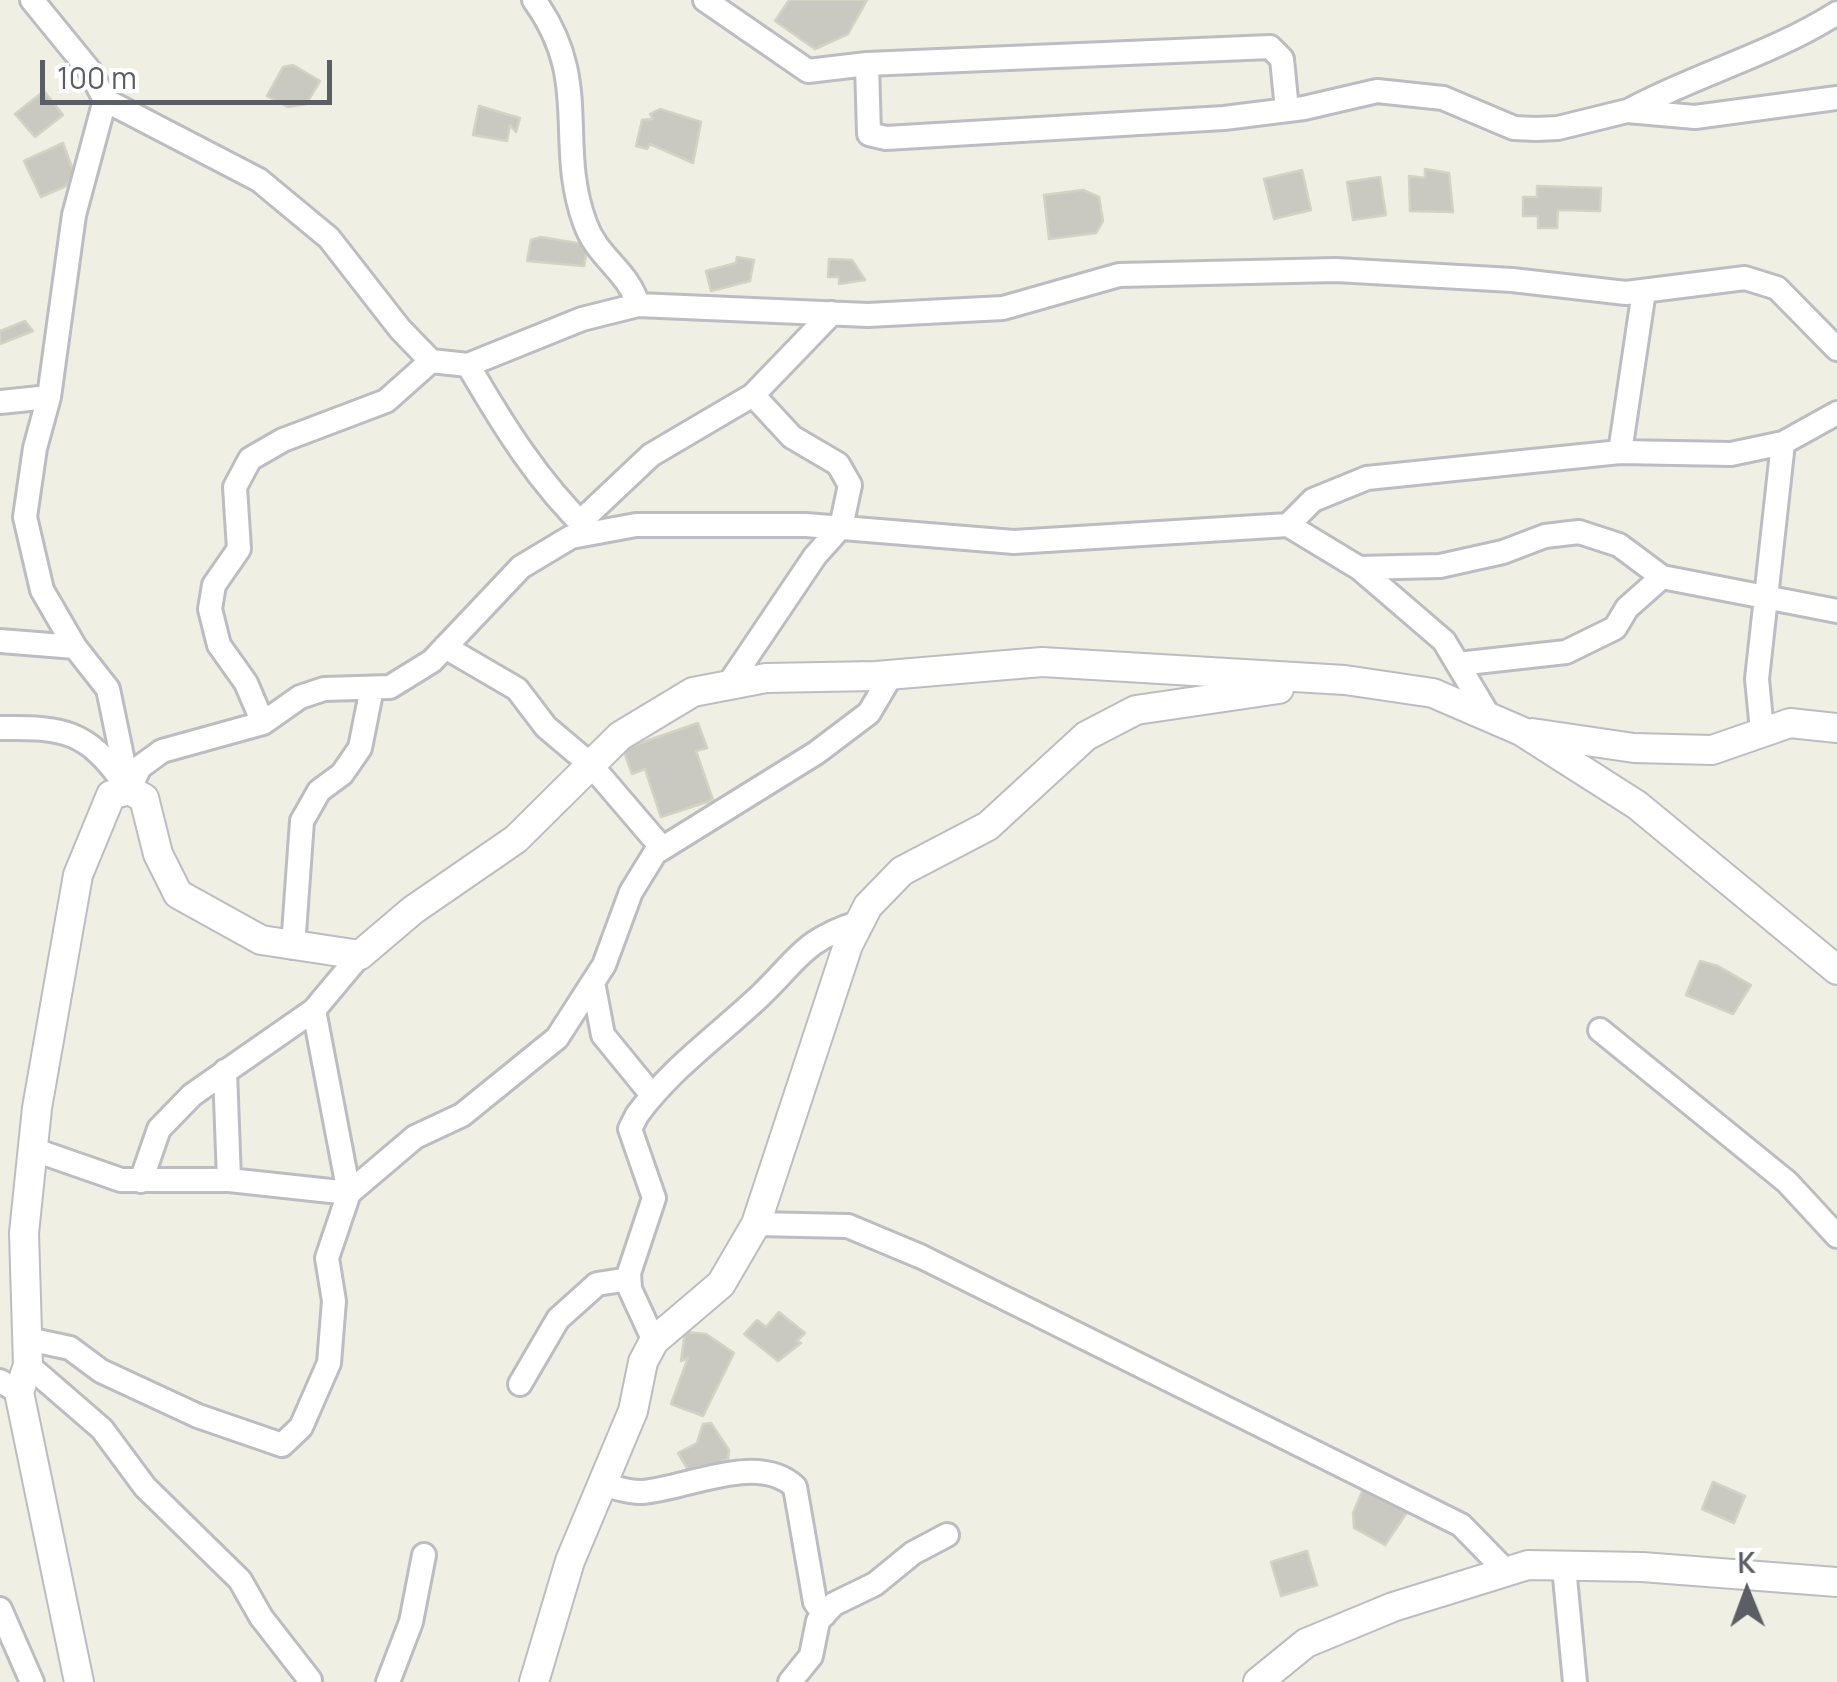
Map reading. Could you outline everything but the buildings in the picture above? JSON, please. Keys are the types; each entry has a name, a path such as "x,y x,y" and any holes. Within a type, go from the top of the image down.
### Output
{"street":[{"path":"32,0 90,71 104,100 259,180 330,238 400,330 431,361 468,365 582,319 638,305 832,313 1002,308 1118,275 1336,270 1512,280 1626,293 1746,278 1777,288 1837,349"},
{"path":"534,0 562,44 569,72 572,182 586,225 598,252 630,279 638,305"},
{"path":"704,0 808,71 866,64 1270,47 1282,59 1286,110"},
{"path":"866,64 869,134 886,138 1286,110 1377,91 1413,91 1443,98 1514,128 1558,128 1627,111 1668,89 1806,33 1837,13"},
{"path":"1627,111 1695,116 1837,98"},
{"path":"104,100 74,215 49,398 35,448 25,517 42,590 75,647 108,690 129,790"},
{"path":"1620,452 1644,290"},
{"path":"129,790 140,766 162,751 263,723 300,697 324,689 390,687 432,662 521,567 586,528 651,455 754,395 832,313"},
{"path":"263,723 246,683 220,646 210,609 214,585 239,549 235,487 250,459 283,440 386,401 431,361"},
{"path":"468,365 511,439 586,528"},
{"path":"728,685 815,556 840,528 850,485 838,464 792,436 754,395"},
{"path":"0,402 49,398"},
{"path":"1288,525 1313,500 1367,478 1620,452 1731,454 1783,443 1837,413"},
{"path":"1762,732 1757,679 1783,443"},
{"path":"586,528 840,528 1014,542 1288,525 1359,568 1444,640 1490,718"},
{"path":"1359,568 1440,566 1545,536 1579,532 1619,545 1662,576 1837,611"},
{"path":"1458,664 1566,652 1615,628 1627,608 1662,576"},
{"path":"0,641 75,647"},
{"path":"445,647 518,689 546,727 591,765 662,848"},
{"path":"141,1181 159,1128 192,1094 314,1010 360,956 414,910 516,839 620,736 693,692 766,678 892,674 1042,662 1345,680 1433,693 1521,731 1637,804 1837,970"},
{"path":"32,1149 121,1180 228,1180 349,1193 415,1137 462,1115 557,1038 593,982 632,892 662,848 816,752 869,713 892,674"},
{"path":"534,1682 570,1561 633,1411 643,1362 654,1341 721,1284 756,1224 868,906 902,871 988,826 1086,736 1136,710 1345,680"},
{"path":"293,947 302,821 319,791 342,774 360,748 372,688"},
{"path":"1521,731 1634,748 1712,750 1790,722 1837,728"},
{"path":"0,728 65,732 100,749 129,790 144,798 158,854 178,894 261,940 360,956"},
{"path":"77,1680 9,1387 28,1352 24,1233 32,1149 78,875 111,794 129,790"},
{"path":"654,1341 638,1310 629,1279 654,1198 630,1130 652,1095 707,1038 760,996 794,956 832,931 860,922"},
{"path":"593,982 604,1035 652,1095"},
{"path":"28,1352 70,1348 101,1371 198,1416 282,1445 301,1426 329,1363 334,1301 327,1258 349,1193 314,1010"},
{"path":"1600,1030 1787,1182 1837,1236"},
{"path":"225,1072 228,1180"},
{"path":"756,1224 848,1226 922,1257 1461,1525 1505,1570"},
{"path":"520,1384 558,1320 597,1284 629,1279"},
{"path":"28,1352 102,1429 145,1487 240,1580 261,1616 310,1680"},
{"path":"605,1485 638,1493 762,1470 787,1478 795,1486 815,1602 824,1615"},
{"path":"790,1682 810,1656 818,1621 834,1604 875,1584 913,1553 947,1535"},
{"path":"388,1682 411,1622 424,1554"},
{"path":"1258,1682 1306,1643 1393,1607 1528,1565 1642,1567 1837,1582"},
{"path":"1564,1567 1574,1682"},
{"path":"0,1609 32,1682"}]}
